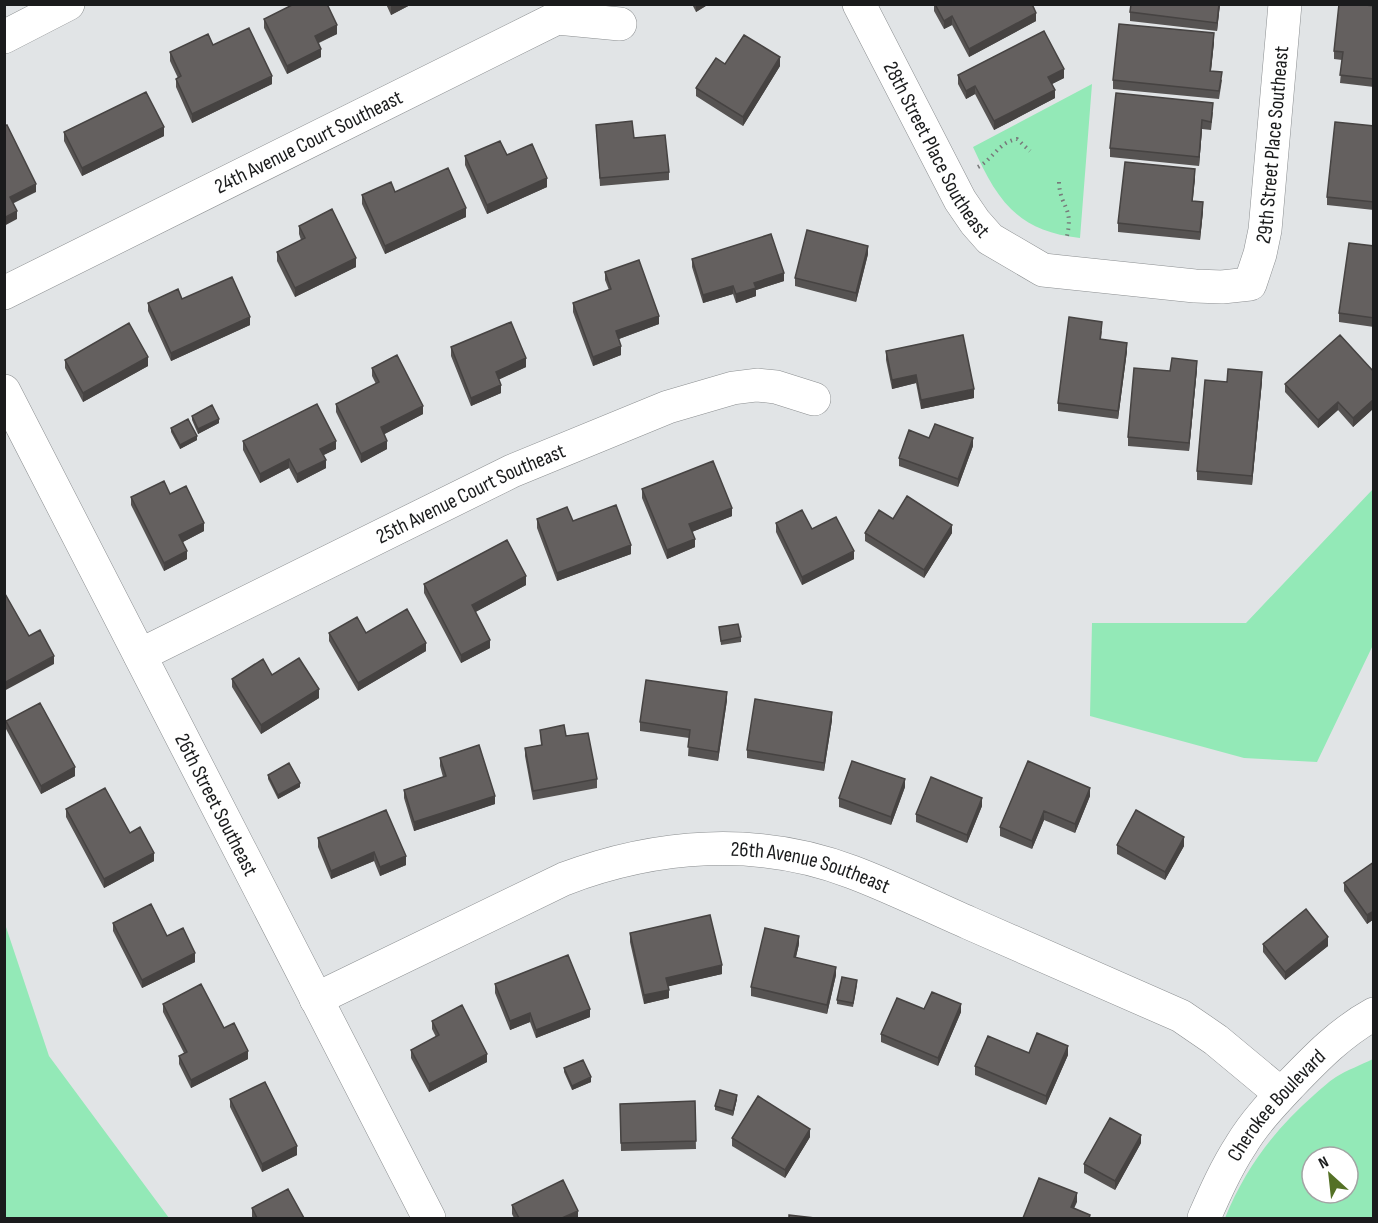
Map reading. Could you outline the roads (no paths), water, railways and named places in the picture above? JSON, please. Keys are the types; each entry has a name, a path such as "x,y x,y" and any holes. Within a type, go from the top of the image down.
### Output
{"street":[{"path":"7,31 68,4"},
{"name":"28th Street Place Southeast","path":"859,4 960,200 990,239 1043,270 1195,286 1222,287 1250,284"},
{"name":"29th Street Place Southeast","path":"1250,284 1265,230 1285,4"},
{"name":"24th Avenue Court Southeast","path":"4,293 557,18 620,24"},
{"name":"25th Avenue Court Southeast","path":"140,655 512,471 668,407 733,388 757,385 776,387 814,399"},
{"name":"26th Street Southeast","path":"4,391 429,1218"},
{"name":"26th Avenue Southeast","path":"316,999 564,879 594,868 658,852 723,848 756,850 799,857 852,872 1181,1016 1216,1040 1281,1094"},
{"name":"Cherokee Boulevard","path":"1204,1218 1221,1180 1242,1143 1267,1109 1318,1056 1344,1033 1374,1014"}]}
